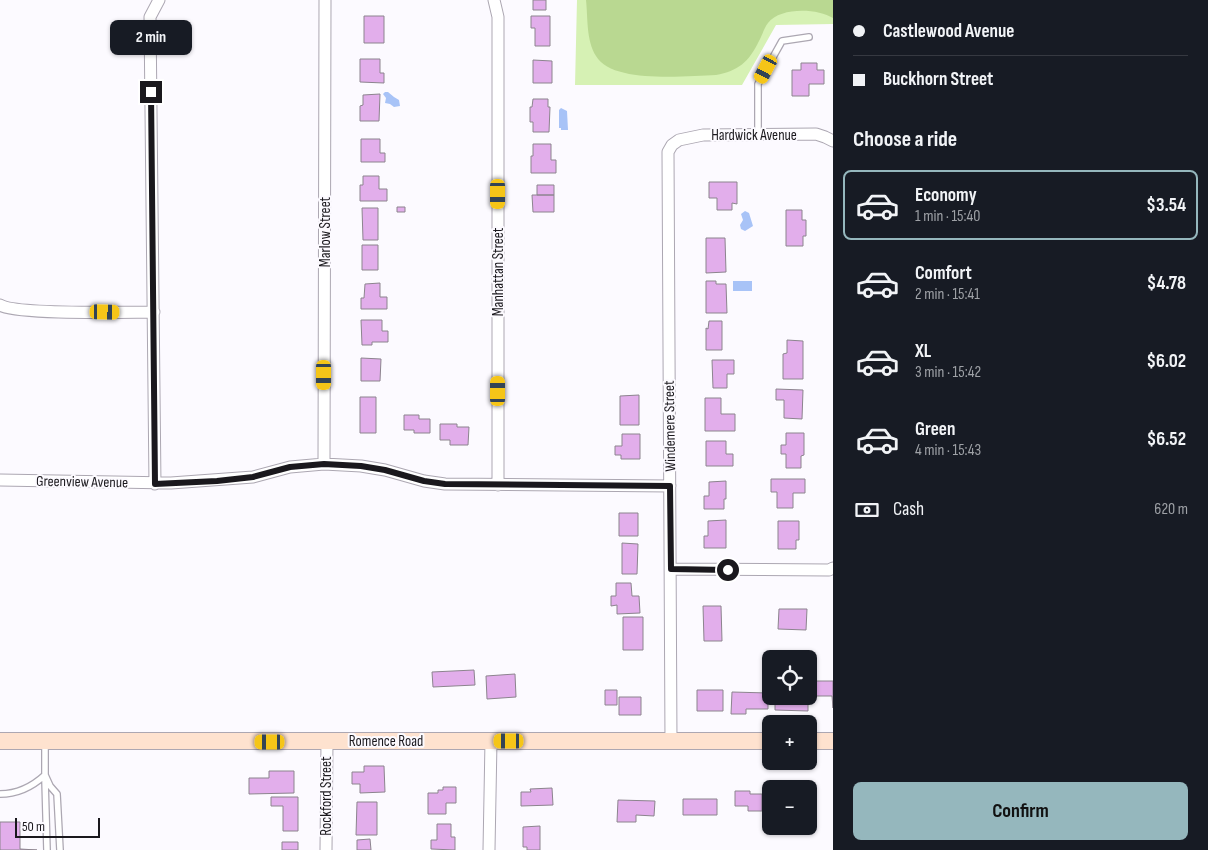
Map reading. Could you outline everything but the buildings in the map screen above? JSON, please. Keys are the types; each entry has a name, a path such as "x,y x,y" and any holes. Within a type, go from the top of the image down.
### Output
{"street":[{"name":"Marlow Street","path":"324,464 325,0"},
{"name":"Manhattan Street","path":"494,0 498,17 498,485"},
{"path":"155,484 150,17 158,1"},
{"name":"Hardwick Avenue","path":"675,142 703,135 816,134 833,141"},
{"name":"Windemere Street","path":"671,742 667,160 668,152 675,142"},
{"path":"0,305 12,309 36,311 154,312"},
{"name":"Greenview Avenue","path":"0,480 155,484 217,481 253,477 290,467 324,464 369,468 445,484 670,486"},
{"path":"671,569 830,570 833,568"},
{"name":"Romence Road","path":"0,741 762,741"},
{"path":"490,850 491,741"},
{"path":"817,741 833,741"},
{"name":"Rockford Street","path":"326,742 326,850"}],"lane":[{"path":"758,135 758,84 782,41 809,37"},
{"path":"45,741 47,850"},
{"path":"0,794 14,793 26,789 45,775"},
{"path":"45,775 50,786 57,794 60,850"}],"green space":[{"path":"577,0 833,0 833,24 776,25 742,85 575,85"},
{"path":"586,0 833,0 833,18 818,12 809,11 781,14 765,27 747,60 737,68 724,73 669,77 633,75 617,71 605,65 596,56 590,43"}],"water":[{"path":"385,92 399,100 400,106 394,107 385,103 386,98 383,94"},
{"path":"561,108 567,111 568,130 561,130 559,128 559,110"},
{"path":"745,211 749,213 753,226 745,231 741,229 740,225 743,220 741,214"},
{"path":"733,281 752,281 752,291 733,291"}],"route":[{"path":"151,92 155,484 253,477 290,467 324,464 361,466 445,484 670,486 671,569 728,570"}]}
